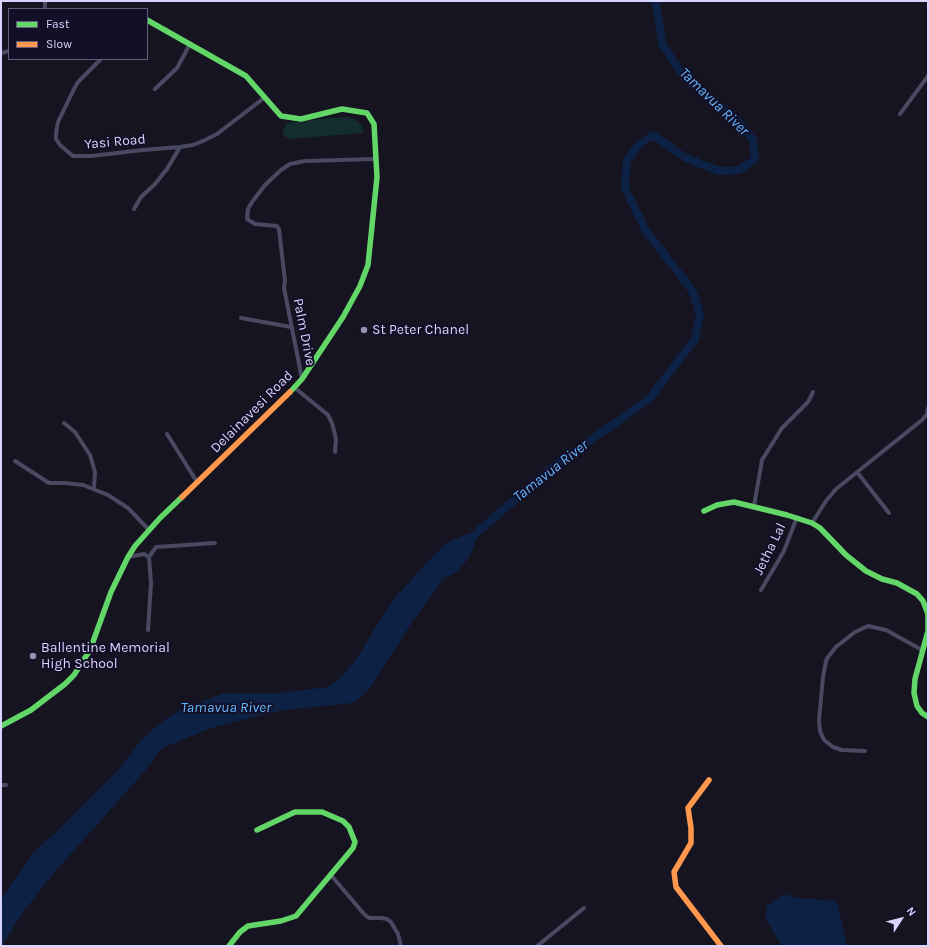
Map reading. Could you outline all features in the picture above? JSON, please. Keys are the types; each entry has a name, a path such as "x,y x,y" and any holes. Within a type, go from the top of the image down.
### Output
{"street":[{"name":"Delainavesi Road","path":"1,726 31,710 59,689 74,675 90,650 111,592 128,557 149,530 295,388 344,317 360,286 368,265 377,177 374,124 367,114 342,109 301,119 281,116 246,76 148,21"},
{"path":"155,89 175,71 190,44"},
{"name":"Yasi Road","path":"100,60 78,82 58,122 56,139 60,146 73,156 180,147 203,141 217,134 264,98"},
{"path":"900,114 928,76"},
{"path":"134,209 141,197 155,184 167,169 180,147"},
{"name":"Palm Drive","path":"302,379 284,288 285,281 279,229 277,226 255,224 247,219 248,209 258,194 281,170 290,164 305,161 376,159"},
{"path":"241,318 291,327"},
{"path":"295,388 328,415 336,439 335,452"},
{"path":"754,506 762,460 782,428 808,402 813,392"},
{"path":"812,523 836,489 922,420 927,414 928,408"},
{"path":"64,423 75,432 85,445 90,455 95,472 94,489"},
{"path":"167,434 197,482"},
{"path":"15,461 49,483 83,485 94,489 123,504 149,530"},
{"path":"856,472 889,513"},
{"path":"704,511 716,505 729,502 754,506 797,517 812,523 820,528 846,555 866,572 882,579 897,583 914,592 923,600 928,614 928,631 915,679 914,693 917,706 922,713 928,717"},
{"name":"Jetha Lal","path":"761,590 784,551 797,517"},
{"path":"148,630 151,583 149,557 156,547 215,543"},
{"path":"128,557 144,554 149,557"},
{"path":"865,751 842,750 833,746 824,740 820,731 819,720 823,677 828,657 836,647 855,632 868,626 886,630 922,650"},
{"path":"709,780 688,808 692,828 691,843 674,872 676,887 721,946"},
{"path":"1,785 6,786"},
{"path":"229,946 240,932 248,926 281,921 296,916 353,848 355,842 349,827 336,817 322,812 295,812 257,830"},
{"path":"330,874 369,918 381,918 391,922 398,934 401,946"},
{"path":"537,946 584,908"}],"green space":[{"path":"349,117 357,121 362,126 364,133 289,139 282,134 287,123"}],"water":[{"name":"Tamavua River","path":"480,529 470,556 458,571 444,578 410,625 370,688 355,702 284,710 258,716 211,728 160,750 144,772 52,875 24,911 3,946 1,946 1,899 34,852 119,769 143,738 164,720 183,709 224,693 280,693 328,687 341,677 355,661 392,601 433,556 447,542"},
{"path":"784,894 798,898 837,901 847,946 782,946 766,920 766,906"}],"waterway":[{"name":"Tamavua River","path":"473,536 550,469 649,399 695,339 700,314 692,290 646,231 625,188 627,161 637,146 653,135 684,157 719,171 739,170 755,159 753,140 739,122 684,77 662,44 656,1"}],"traffic: fast":[{"path":"148,21 246,76 281,116 301,119 342,109 367,113 374,124 377,177 368,265 360,286 343,317 302,379 290,392"},
{"path":"1,726 31,710 65,684 74,675 90,650 111,592 128,557 135,546 160,518 182,497"},
{"path":"704,511 717,505 734,502 787,515 812,523 820,528 846,555 866,571 882,579 897,583 917,594 923,601 928,614 928,631 915,679 914,693 917,706 922,713 928,717"},
{"path":"229,946 240,932 248,926 281,921 296,916 353,848 355,842 349,827 343,821 322,812 295,812 257,830"}],"traffic: slow":[{"path":"182,497 290,392"},
{"path":"709,780 688,808 691,828 691,843 674,872 676,887 721,946"}],"place":[{"name":"St Peter Chanel","path":"364,330"},
{"name":"Ballentine Memorial High School","path":"33,656"}]}
